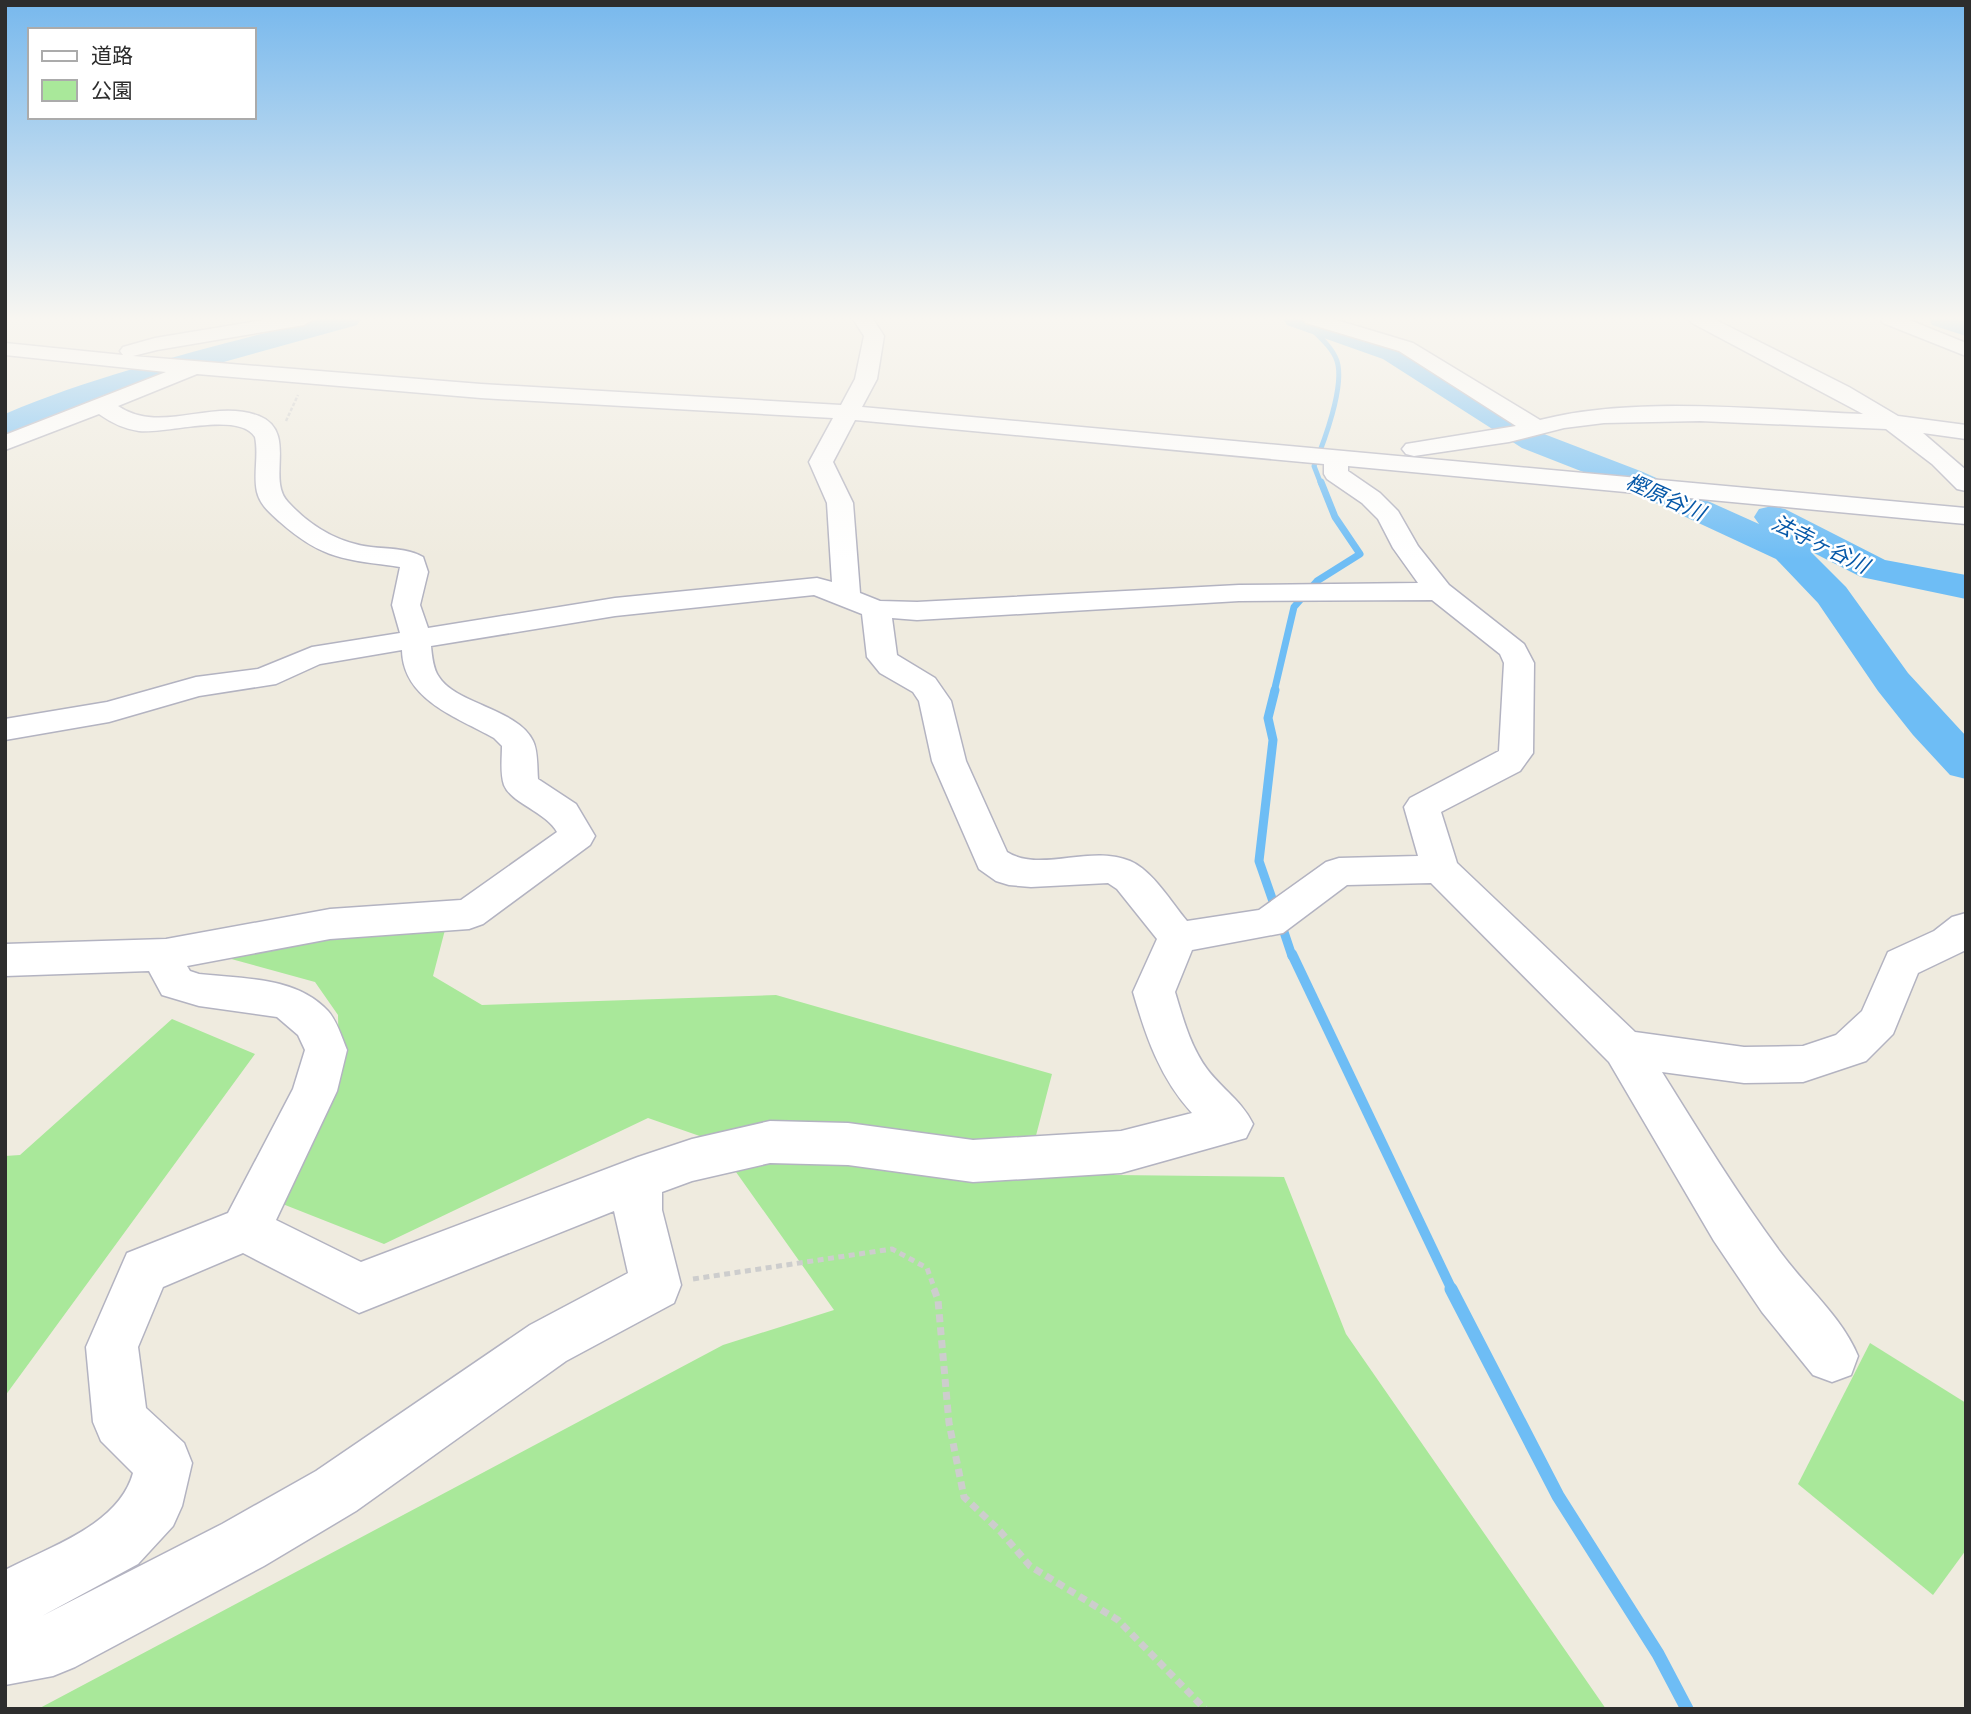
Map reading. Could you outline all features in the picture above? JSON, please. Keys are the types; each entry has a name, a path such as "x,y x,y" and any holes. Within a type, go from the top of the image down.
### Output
{"street":[{"path":"5,443 119,399"},
{"path":"644,399 846,412 1966,516"},
{"path":"854,399 821,462 841,507 843,562 848,581 861,602 882,657 891,666 924,685 935,701 949,761 992,860 1009,871 1031,873 1099,868 1118,871 1130,879 1178,936"},
{"path":"1488,399 1519,419 1527,431"},
{"path":"1847,399 1890,422 1932,451 1966,484"},
{"path":"5,960 166,955 330,924 469,914 577,836 564,813 521,784 518,743 506,731 438,693 424,681 416,659 416,638 406,605 414,572 413,563 406,559 342,551 313,539 274,501 268,484 269,442 262,428 246,420 211,420 163,426 135,424 103,406"},
{"path":"1377,461 1411,450 1527,431 1563,421 1604,416 1700,414 1890,422 1966,432"},
{"path":"1325,457 1336,474 1371,498 1390,516 1406,548 1439,592 1513,650 1519,663 1516,753 1508,763 1422,807 1440,869 1624,1049 1731,1225 1780,1294 1832,1356"},
{"path":"5,730 109,712 196,687 265,677 312,656 615,607 735,596 773,589 817,586 861,602 917,611 1238,593 1439,592"},
{"path":"1178,936 1277,918 1339,872 1440,869"},
{"path":"1624,1049 1744,1065 1803,1064 1851,1048 1878,1022 1902,963 1948,942 1966,928"},
{"path":"245,1229 359,1288 638,1179 692,1160 769,1142 848,1144 973,1161 1121,1152 1230,1124 1191,1082 1180,1063 1170,1044 1154,992 1178,936"},
{"path":"5,1603 117,1543 153,1506 164,1462 120,1422 112,1347 145,1270 245,1229 315,1091 326,1050 314,1024 288,1002 200,990 176,983 167,967 166,955"},
{"path":"5,1654 53,1645 243,1545 336,1491 548,1343 656,1285 638,1210 638,1179"}],"path":[{"path":"269,442 295,406 297,399"},
{"path":"656,1285 892,1249 926,1268 938,1300 949,1423 964,1497 1000,1531 1030,1566 1118,1620 1205,1709"}],"green space":[{"path":"446,926 433,976 482,1005 776,995 1052,1074 1026,1174 1284,1177 1346,1334 1606,1709 38,1709 723,1345 834,1310 714,1141 648,1118 384,1244 275,1201 339,1064 338,1015 315,982 213,954 275,943"},
{"path":"172,1019 255,1054 5,1396 5,1156 20,1155"},
{"path":"1870,1343 1966,1403 1966,1550 1933,1595 1798,1484"}],"waterway":[{"path":"5,426 70,399"},
{"path":"1321,484 1314,466 1336,399"},
{"name":"樫原谷川","path":"1466,399 1533,441 1631,479 1789,551 1832,595 1893,682 1966,764"},
{"path":"1274,692 1294,607 1317,581 1360,554 1335,517 1321,482"},
{"name":"法寺ヶ谷川","path":"1772,517 1874,569 1966,587"},
{"path":"1275,690 1268,718 1273,740 1259,861 1276,910"},
{"path":"1281,923 1292,956"},
{"path":"1292,954 1452,1290"},
{"path":"1451,1289 1558,1496 1658,1654 1687,1709"}]}
